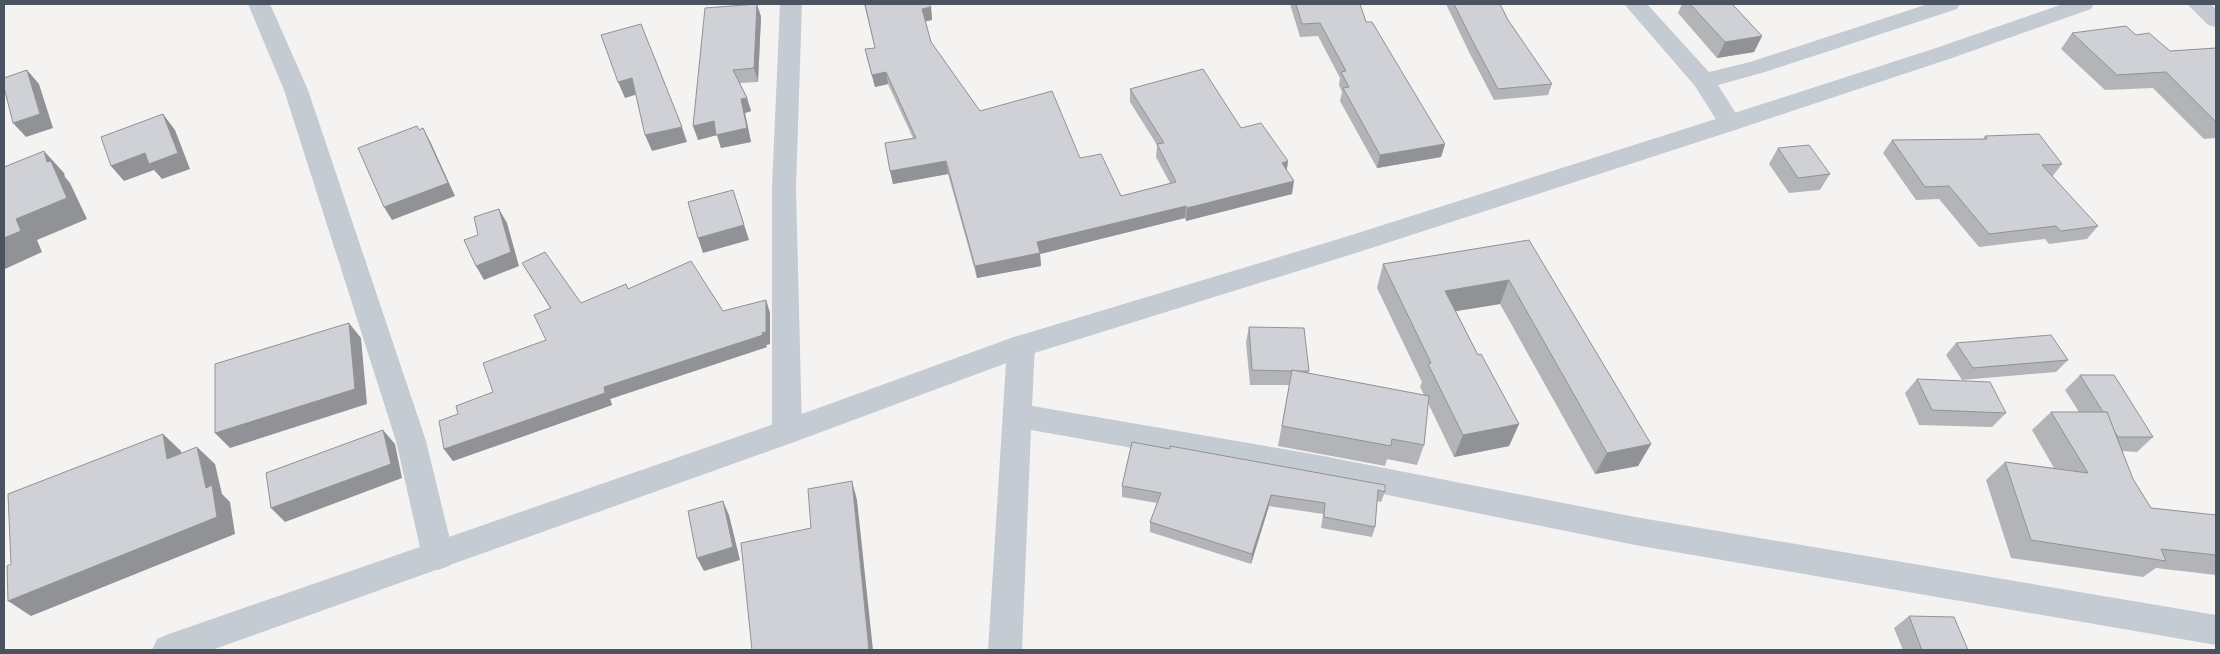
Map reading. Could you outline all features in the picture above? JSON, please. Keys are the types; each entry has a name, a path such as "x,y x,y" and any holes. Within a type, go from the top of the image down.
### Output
{"street":[{"path":"259,4 296,90 405,422 438,556"},
{"path":"787,432 784,187 790,4"},
{"path":"1635,4 1704,81 1730,123"},
{"path":"1704,81 1757,67 1949,4"},
{"path":"169,650 787,432 1021,346 1350,245 1730,123 1944,53 2083,4"},
{"path":"2198,4 2216,20"},
{"path":"1005,650 1021,346"},
{"path":"1017,415 1318,468 1645,532 2216,630"}],"building":[{"path":"757,4 754,68 733,70 747,98 741,99 747,128 716,135 714,121 693,126 705,8"},
{"path":"865,4 929,4 931,7 922,9 931,42 980,111 1052,91 1080,158 1101,154 1121,196 1176,182 1157,144 1164,143 1130,89 1203,69 1241,128 1261,123 1288,161 1282,163 1294,181 1187,208 1186,206 1037,242 1040,253 975,266 946,161 890,171 885,143 916,138 886,72 872,75 865,49 875,48"},
{"path":"1296,4 1360,4 1366,22 1372,22 1445,144 1380,155 1343,88 1349,87 1341,72 1346,71 1320,23 1302,24"},
{"path":"1454,4 1500,4 1508,20 1552,84 1498,89"},
{"path":"1690,4 1732,4 1762,36 1725,42"},
{"path":"641,24 682,127 645,135 632,78 618,82 601,35"},
{"path":"2126,26 2136,35 2149,33 2170,51 2216,48 2216,122 2166,72 2117,75 2072,33"},
{"path":"27,70 40,114 13,123 4,87 4,78"},
{"path":"163,114 178,153 149,164 145,153 111,166 101,137"},
{"path":"417,126 419,130 423,128 448,183 384,207 358,148"},
{"path":"2039,134 2062,164 2042,165 2098,226 2061,231 2056,226 1989,234 1949,186 1925,187 1892,140 1987,139 1985,136"},
{"path":"1809,145 1830,174 1798,178 1778,148"},
{"path":"44,151 47,162 51,161 67,198 16,219 21,231 4,238 4,167"},
{"path":"733,190 744,225 698,238 688,202"},
{"path":"499,209 511,252 476,266 464,240 478,235 474,217"},
{"path":"1529,240 1651,444 1607,453 1509,280 1445,291 1478,355 1481,354 1519,424 1463,435 1428,364 1431,363 1383,264"},
{"path":"545,252 581,303 626,284 628,289 691,261 723,311 766,300 766,332 762,333 763,335 604,387 605,393 444,449 439,421 458,414 456,406 493,392 483,363 546,340 534,315 551,308 522,263"},
{"path":"349,323 355,389 215,433 215,364"},
{"path":"1249,327 1304,328 1309,371 1252,370"},
{"path":"2051,335 2068,360 1973,368 1956,343"},
{"path":"1292,370 1429,396 1424,445 1392,439 1391,446 1282,426"},
{"path":"2080,375 2114,375 2153,437 2118,437 2107,412 2103,412"},
{"path":"1917,379 1990,382 2006,413 1932,410"},
{"path":"2051,412 2107,412 2133,479 2151,508 2216,515 2216,555 2161,549 2166,561 2031,540 2005,462 2088,473"},
{"path":"383,430 391,464 271,508 266,473"},
{"path":"163,434 167,459 197,447 206,488 212,485 217,517 8,601 7,566 11,564 8,494"},
{"path":"1132,442 1170,449 1170,446 1385,485 1385,492 1378,490 1375,527 1324,517 1325,503 1271,495 1252,554 1150,522 1161,493 1122,486"},
{"path":"852,481 869,650 752,650 741,543 811,528 808,489"},
{"path":"723,501 733,547 697,558 688,511"},
{"path":"1909,616 1954,617 1968,650 1922,650"}]}
